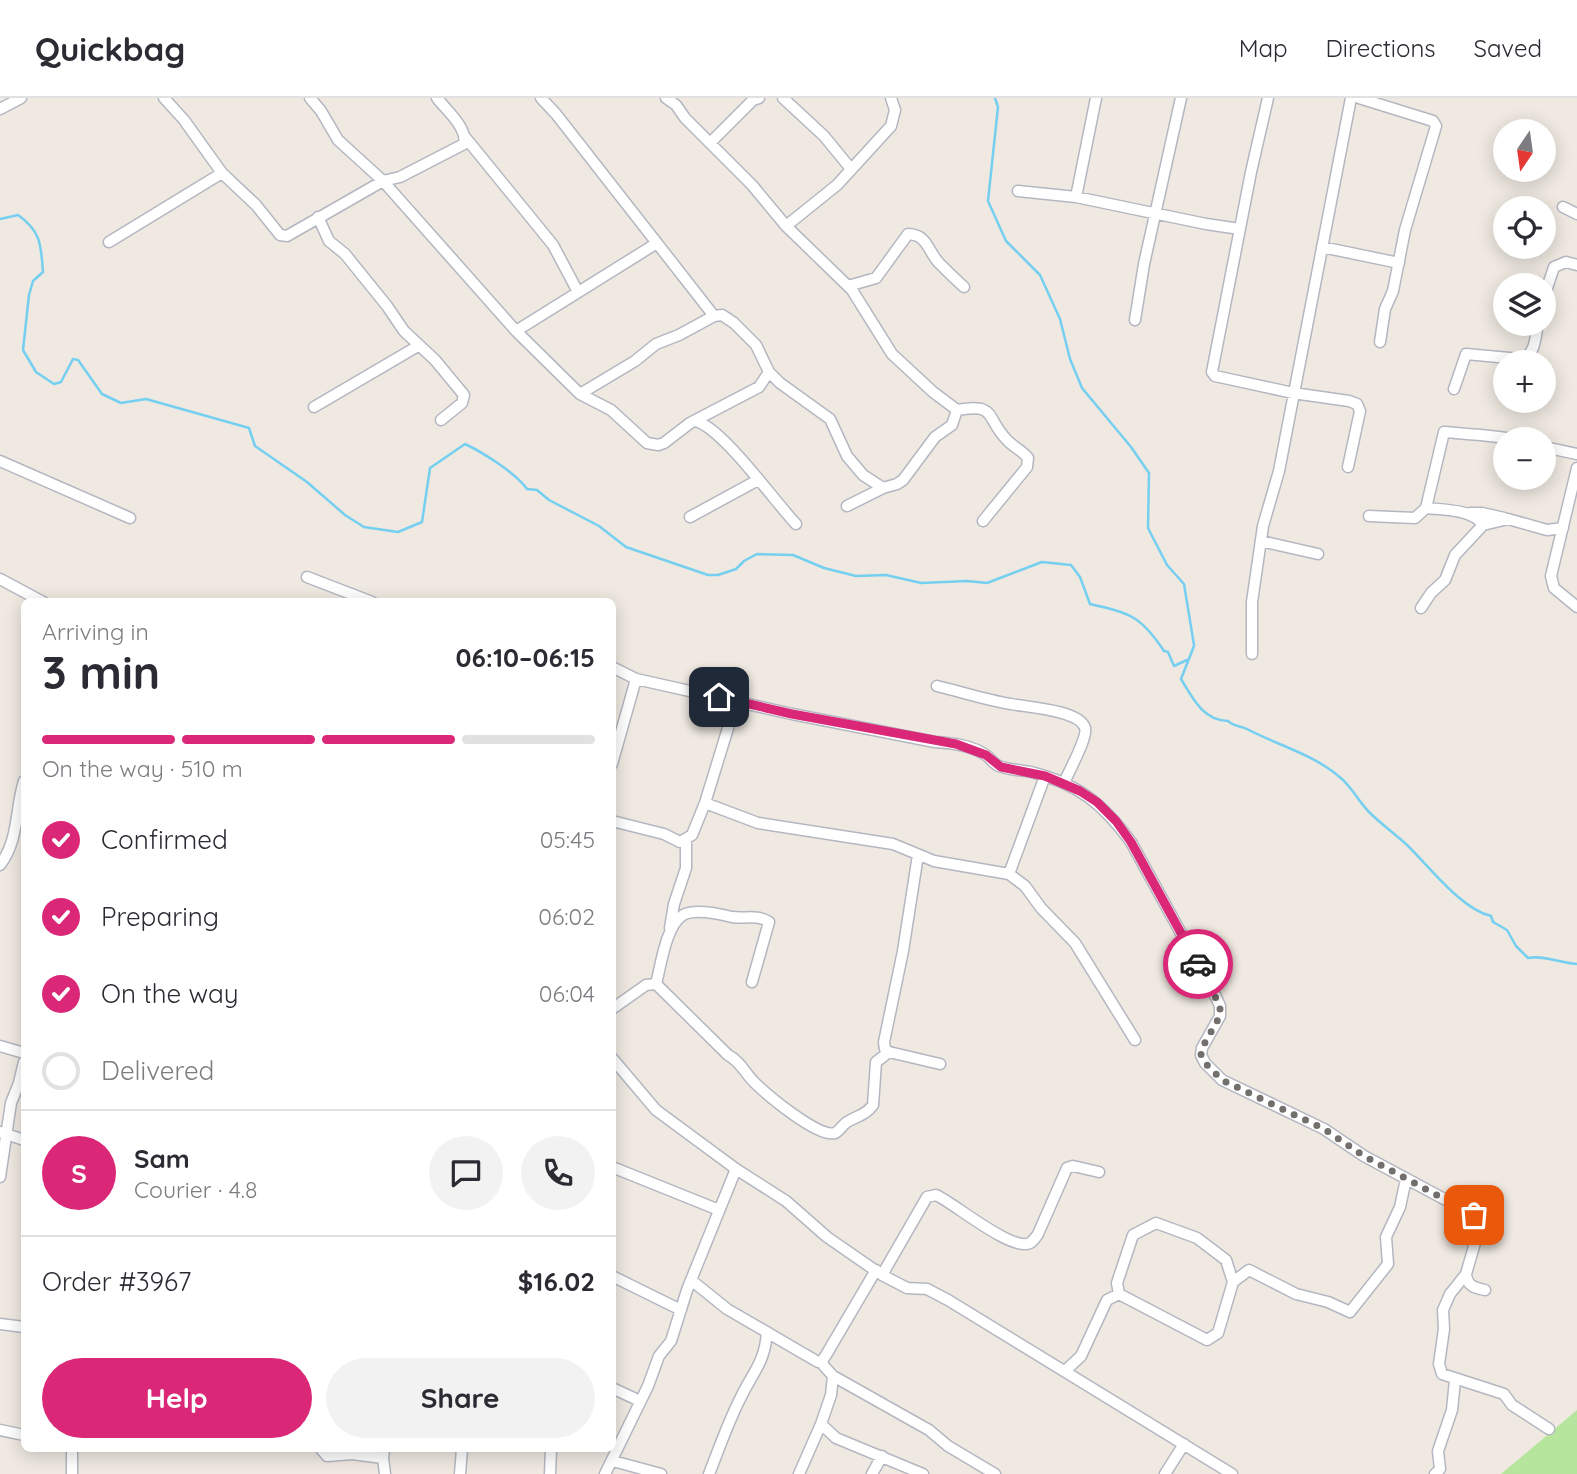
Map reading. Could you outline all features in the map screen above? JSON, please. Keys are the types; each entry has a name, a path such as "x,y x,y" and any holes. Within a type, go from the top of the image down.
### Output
{"street":[{"path":"0,109 21,98"},
{"path":"164,98 184,120 222,173 256,205 280,235 286,236 383,181 400,177 464,144 465,137"},
{"path":"310,98 338,140 383,181 516,331 580,394 611,410 640,439 653,445 664,443 695,421 759,387 769,372"},
{"path":"437,98 553,246 578,292"},
{"path":"541,98 714,316"},
{"path":"666,98 676,105 752,185 786,226 848,286 892,354 933,393 957,410 976,407 991,414 1007,442 1028,458 1027,467 983,522"},
{"path":"710,143 753,100 759,98"},
{"path":"783,98 824,136 852,169"},
{"path":"786,226 837,185 891,126 895,110 891,98"},
{"path":"1076,197 1097,98"},
{"path":"1135,320 1181,98"},
{"path":"1268,98 1212,372 1215,376 1293,393 1349,401 1360,408 1348,467"},
{"path":"1252,654 1252,602 1261,541 1279,471 1351,98"},
{"path":"1359,98 1436,123 1405,230 1393,291 1385,309 1380,342"},
{"path":"109,242 222,173"},
{"path":"1018,191 1076,197 1240,229"},
{"path":"1563,207 1577,214"},
{"path":"318,217 330,242 345,254 404,331 435,360 464,394 462,403 441,420"},
{"path":"848,286 876,278 908,234 918,234 926,241 936,261 964,287"},
{"path":"516,331 657,243"},
{"path":"1322,247 1399,263"},
{"path":"1552,273 1554,267 1566,262 1577,265"},
{"path":"580,394 656,344 714,316 726,317 756,345 769,372 780,383 830,419 847,456 863,475 883,488"},
{"path":"1454,389 1466,354 1525,358 1532,353 1536,336"},
{"path":"314,407 418,346"},
{"path":"847,506 903,480 934,437 952,425 957,410"},
{"path":"695,421 704,425 732,449 796,524"},
{"path":"1369,516 1415,518 1426,508 1444,432 1493,436"},
{"path":"1556,450 1577,454"},
{"path":"0,461 130,517"},
{"path":"1577,468 1551,569 1552,583 1577,607"},
{"path":"690,517 758,480"},
{"path":"1426,508 1467,514 1478,518 1483,525"},
{"path":"1467,514 1482,513 1547,530 1556,531 1563,528"},
{"path":"1421,608 1431,593 1445,580 1455,555 1483,525 1507,519"},
{"path":"1261,541 1318,554"},
{"path":"307,578 361,598"},
{"path":"0,579 36,598"},
{"path":"616,669 636,679 736,702 956,744 986,755 1001,767 1045,776 1064,783 1097,802 1116,821 1131,842 1220,1006 1220,1016 1202,1048 1201,1055 1205,1063 1222,1080 1324,1129 1364,1156 1474,1215 1479,1229 1466,1274 1450,1294 1443,1310 1444,1329 1439,1364 1442,1374 1504,1394 1512,1405 1549,1429"},
{"path":"616,750 636,679"},
{"path":"937,686 1012,705 1057,712 1079,720 1084,724 1086,734 1064,783"},
{"path":"616,822 664,834 680,842 692,835 705,803 736,702"},
{"path":"1009,874 1045,776"},
{"path":"0,865 13,843 21,791"},
{"path":"705,803 758,823 893,844 934,861 1009,874 1025,886 1041,908 1075,943 1135,1040"},
{"path":"656,985 674,904 686,868 686,840"},
{"path":"918,855 903,951 884,1042 885,1049 889,1052 940,1064"},
{"path":"670,929 684,914 694,912 735,918 763,918 769,922 752,982"},
{"path":"616,1006 646,985 656,985 663,989 728,1055 738,1060 752,1080 771,1097 799,1118 828,1133 838,1132 847,1123 869,1111 873,1105 876,1062 889,1052"},
{"path":"0,1046 21,1052"},
{"path":"616,1064 656,1111 736,1170 786,1201 827,1237 879,1273 907,1288 927,1289 1232,1474"},
{"path":"0,1177 3,1133 21,1075"},
{"path":"3,1133 21,1139"},
{"path":"691,1280 727,1309 814,1362 822,1361 927,1197 936,1195 951,1202 982,1225 1007,1239 1023,1244 1031,1242 1038,1234 1067,1168 1073,1166 1099,1172"},
{"path":"616,1169 719,1210"},
{"path":"605,1474 659,1356 671,1341 691,1280 736,1170"},
{"path":"1233,1282 1249,1270 1296,1294 1328,1302 1350,1312 1388,1264 1386,1237 1400,1207 1406,1179"},
{"path":"1156,1223 1196,1238 1226,1260 1233,1282 1218,1333 1207,1340 1119,1294 1117,1283 1133,1235 1156,1223"},
{"path":"1466,1274 1468,1284 1485,1290"},
{"path":"616,1278 681,1310"},
{"path":"1065,1371 1081,1356 1107,1300 1119,1294"},
{"path":"0,1324 21,1327"},
{"path":"709,1474 741,1396 758,1370 767,1332"},
{"path":"822,1361 833,1376 929,1430 948,1446 995,1474"},
{"path":"799,1474 821,1424 831,1395 833,1376"},
{"path":"1435,1474 1440,1469 1438,1451 1452,1410 1455,1380"},
{"path":"616,1390 640,1401"},
{"path":"821,1424 836,1438 923,1474"},
{"path":"0,1430 21,1434"},
{"path":"1165,1474 1184,1444"},
{"path":"72,1452 72,1474"},
{"path":"324,1452 327,1456 383,1453 385,1474"},
{"path":"460,1474 462,1452"},
{"path":"551,1452 551,1474"},
{"path":"872,1474 882,1456"},
{"path":"613,1461 661,1474"}],"green space":[{"path":"1577,1410 1577,1474 1501,1474"}],"waterway":[{"path":"995,98 998,107 988,201 1006,241 1040,275 1060,319 1070,359 1082,388 1149,473 1148,528 1167,565 1184,584 1194,645"},
{"path":"0,219 18,215 31,227 40,246 43,272 33,281 29,295 23,350 36,372 54,384 61,382 73,359 78,360 102,394 121,403 146,399 249,428 255,446 307,482 345,515 364,527 398,532 422,522 430,468 465,444 507,470 527,489 537,490 549,500 599,526 626,547 708,575 736,569 757,554 793,555 824,568 856,576 886,575 921,583 987,583 1042,562 1071,565 1080,577 1090,604 1115,610 1141,623 1164,651 1168,652 1174,666 1189,659 1194,646 1181,679 1205,712 1296,751 1331,770 1346,783 1369,812 1406,844 1446,886 1468,905 1491,916 1493,922 1507,930 1516,946 1528,958 1577,964"}],"way so far":[{"path":"1198,964 1220,1006 1220,1016 1202,1048 1201,1055 1222,1080 1324,1129 1364,1156 1474,1215"}],"route":[{"path":"719,697 792,714 956,744 986,755 1001,767 1045,776 1080,791 1097,802 1116,821 1131,842 1198,964"}]}
